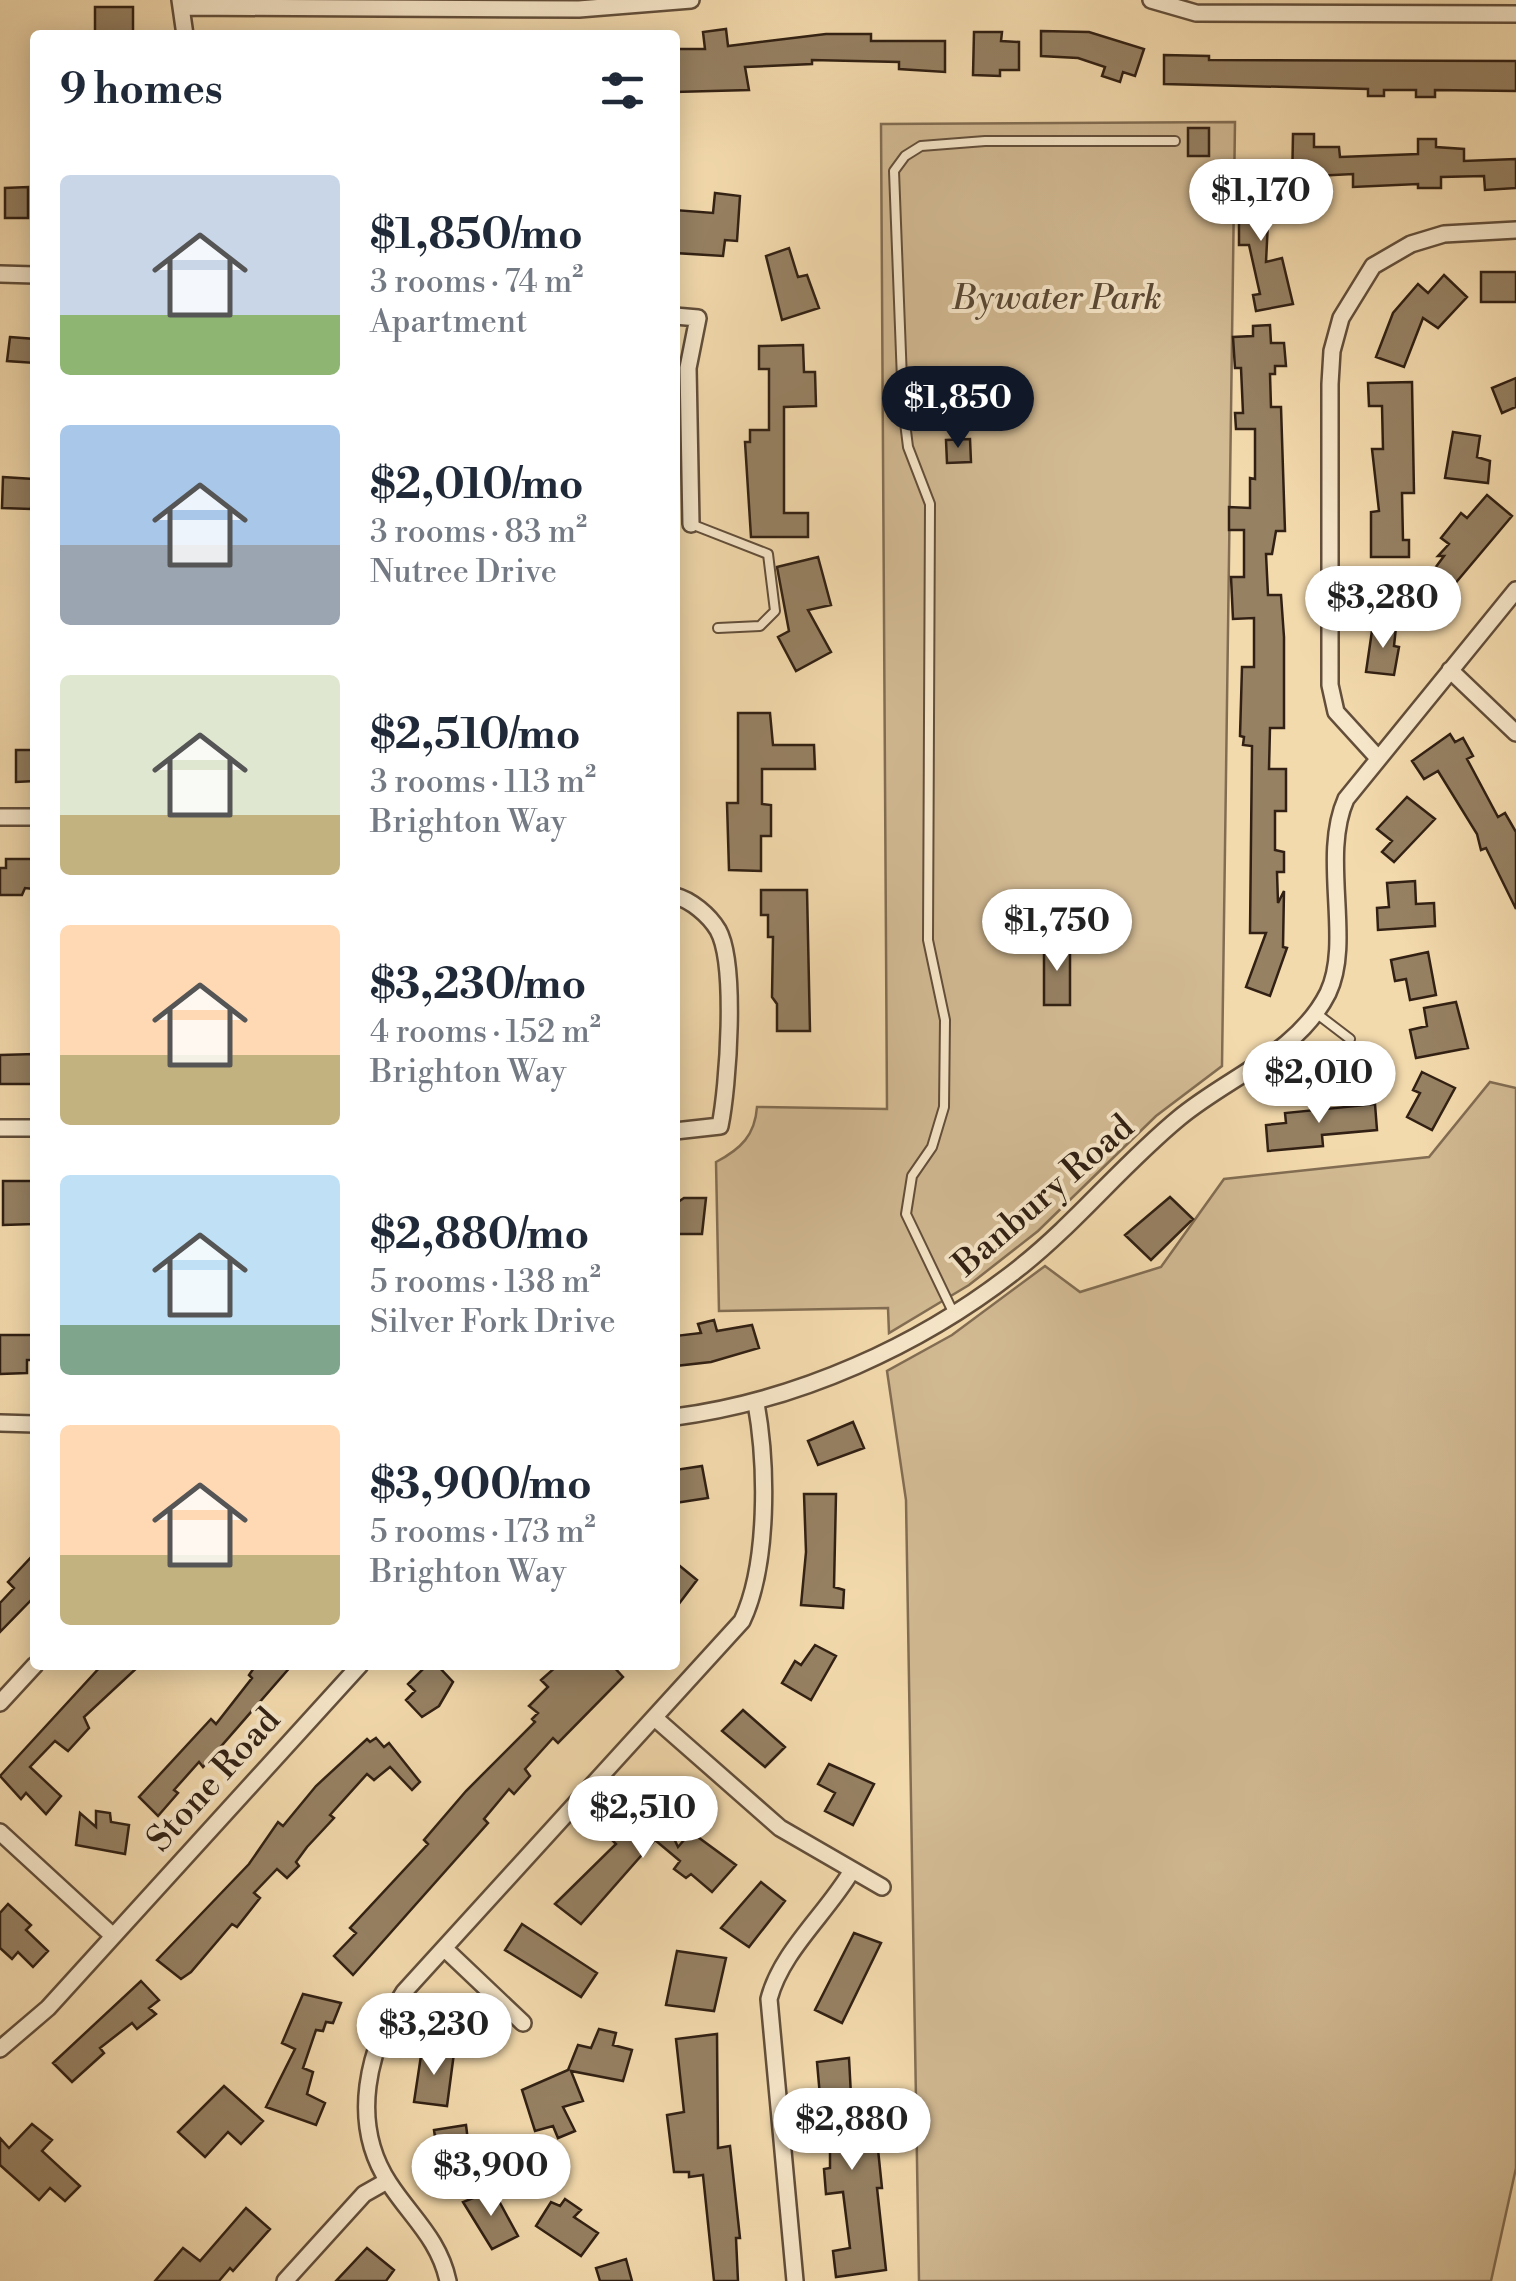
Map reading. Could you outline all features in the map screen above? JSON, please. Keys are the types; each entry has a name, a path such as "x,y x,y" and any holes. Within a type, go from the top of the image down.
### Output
{"street":[{"path":"184,30 180,3 580,9 691,0"},
{"path":"1151,0 1196,13 1516,14"},
{"path":"1377,757 1336,712 1330,685 1332,351 1353,292 1374,266 1411,244 1444,234 1516,230"},
{"path":"0,274 30,275"},
{"path":"680,316 698,318 688,368 691,524"},
{"path":"1316,1013 1335,967 1338,817 1377,757 1516,590"},
{"path":"1450,670 1516,733"},
{"path":"0,817 30,817"},
{"path":"680,899 698,908 718,929 726,956 728,1089 720,1126 680,1130"},
{"name":"Banbury Road","path":"680,1417 756,1403 868,1360 954,1313 1018,1269 1137,1154 1221,1087 1288,1043 1316,1013"},
{"path":"0,1128 30,1128"},
{"path":"448,2281 428,2232 387,2181 373,2145 367,2108 369,2068 382,2027 404,1992 728,1640 752,1599 760,1554 760,1429 756,1403"},
{"path":"0,1424 30,1424"},
{"path":"0,1703 30,1670"},
{"name":"Stone Road","path":"0,2049 48,2008 355,1670"},
{"path":"656,1719 751,1806 810,1849 882,1887"},
{"path":"0,1832 112,1935"},
{"path":"795,2281 769,1999 780,1969 830,1908 851,1872"},
{"path":"445,1949 523,2023"},
{"path":"285,2281 364,2194 387,2181"}],"lane":[{"path":"954,1313 906,1214 909,1185 932,1147 944,1108 945,1020 928,940 930,504 908,447 902,406 894,171 905,156 921,146 984,140 1175,140"},
{"path":"691,524 768,554 775,611 760,626 718,628"},
{"path":"1316,1013 1350,1039"}],"green space":[{"name":"Bywater Park","path":"1235,122 1222,1066 1156,1116 1038,1231 969,1285 889,1333 888,1308 719,1311 716,1162 745,1140 757,1107 887,1109 881,124"},
{"path":"1490,1082 1516,1088 1516,2168 1491,2281 919,2281 906,1500 887,1371 952,1335 1045,1266 1080,1292 1161,1267 1224,1179 1429,1157"}],"building":[{"path":"95,7 133,7 133,30 95,30"},
{"path":"726,29 728,46 826,34 871,34 871,41 945,41 945,72 899,69 899,62 812,60 812,64 745,67 749,90 680,92 680,49 705,49 703,32"},
{"path":"1041,31 1089,32 1144,49 1135,76 1123,72 1120,82 1102,76 1105,67 1078,58 1041,56"},
{"path":"974,32 1002,32 1001,41 1019,42 1019,70 1000,70 1000,76 973,75"},
{"path":"1164,55 1209,56 1209,60 1516,61 1516,91 1435,90 1435,97 1416,97 1416,90 1384,90 1384,96 1368,96 1368,89 1164,84"},
{"path":"1188,128 1209,128 1209,156 1188,156"},
{"path":"1293,134 1314,134 1314,147 1339,147 1340,157 1418,154 1418,139 1436,139 1436,147 1464,149 1464,161 1516,159 1516,188 1485,190 1484,176 1441,177 1441,188 1418,188 1418,184 1353,187 1353,174 1315,176 1315,187 1292,187"},
{"path":"1270,181 1266,262 1282,258 1293,304 1256,311 1253,295 1260,294 1249,245 1239,245 1239,199 1232,199 1231,183"},
{"path":"28,187 28,218 5,218 5,188"},
{"path":"715,193 740,196 737,241 725,240 723,256 680,253 680,210 713,213"},
{"path":"789,248 798,277 807,275 819,308 782,320 766,256"},
{"path":"1481,272 1516,272 1516,302 1481,302"},
{"path":"1444,275 1467,297 1438,328 1423,318 1404,367 1376,357 1393,313 1418,284 1428,293"},
{"path":"1270,325 1271,343 1284,343 1286,366 1275,366 1275,374 1270,374 1271,407 1281,407 1285,531 1276,531 1272,554 1266,554 1268,595 1281,595 1284,637 1284,728 1270,728 1269,769 1286,769 1286,811 1275,811 1275,850 1284,852 1284,872 1277,872 1278,903 1284,891 1283,947 1287,948 1270,996 1246,987 1266,933 1250,933 1252,746 1243,745 1244,737 1240,736 1242,667 1254,667 1254,618 1233,619 1231,577 1244,577 1244,530 1229,530 1229,507 1250,508 1250,478 1255,479 1255,429 1236,429 1235,413 1243,413 1241,368 1235,368 1233,337 1253,336 1253,326"},
{"path":"10,337 30,339 30,363 7,361"},
{"path":"803,345 804,372 815,372 816,406 784,407 784,513 808,513 808,537 751,537 745,442 750,442 750,430 769,430 769,369 759,369 759,346"},
{"path":"1516,378 1516,407 1502,413 1492,388"},
{"path":"1412,382 1414,493 1402,493 1403,540 1409,540 1409,557 1371,557 1371,512 1379,511 1372,449 1383,449 1382,406 1369,406 1368,383"},
{"path":"1453,432 1480,436 1477,457 1490,461 1488,483 1445,478"},
{"path":"970,439 971,462 947,463 946,440"},
{"path":"3,477 30,479 30,509 2,508"},
{"path":"1487,495 1512,516 1448,592 1425,627 1407,612 1407,606 1444,556 1438,556 1449,544 1441,538 1461,513 1467,518"},
{"path":"818,557 831,605 808,610 831,652 796,671 778,637 789,631 777,567"},
{"path":"1373,624 1396,627 1394,646 1399,647 1394,675 1366,672"},
{"path":"738,713 770,713 773,745 814,745 815,769 762,769 762,804 771,805 771,836 761,836 761,871 729,870 727,803 738,803"},
{"path":"1450,734 1455,742 1463,738 1473,756 1467,759 1498,817 1505,813 1516,832 1516,909 1486,848 1481,850 1477,834 1438,771 1424,779 1412,761"},
{"path":"16,750 30,750 30,781 16,782"},
{"path":"1407,797 1435,819 1394,862 1382,852 1392,841 1377,829"},
{"path":"6,859 30,859 30,888 25,888 22,895 0,895 0,868 6,868"},
{"path":"1415,881 1416,904 1434,903 1435,926 1378,930 1377,908 1389,907 1387,883"},
{"path":"761,890 807,890 810,1031 777,1031 777,1004 772,997 773,937 768,937 768,915 761,915"},
{"path":"1044,943 1070,943 1070,1005 1044,1005"},
{"path":"1428,952 1436,995 1410,1000 1406,979 1395,981 1391,960"},
{"path":"1456,1002 1468,1048 1416,1058 1410,1030 1427,1026 1424,1008"},
{"path":"30,1054 30,1084 0,1084 0,1055"},
{"path":"1422,1072 1455,1088 1432,1130 1407,1117 1420,1093 1413,1090"},
{"path":"1375,1104 1377,1130 1322,1135 1323,1146 1268,1151 1266,1125 1286,1123 1285,1113"},
{"path":"3,1181 30,1181 30,1224 3,1225"},
{"path":"1170,1197 1193,1219 1151,1260 1125,1235"},
{"path":"706,1198 702,1234 680,1234 680,1201"},
{"path":"714,1320 717,1331 752,1325 759,1348 711,1362 680,1365 680,1335 701,1333 698,1324"},
{"path":"0,1335 30,1335 27,1373 0,1374"},
{"path":"853,1422 864,1448 818,1465 808,1441"},
{"path":"702,1466 708,1498 680,1502 680,1469"},
{"path":"804,1494 836,1494 834,1587 844,1590 843,1608 801,1605 806,1552"},
{"path":"30,1558 30,1601 0,1632 0,1603 14,1588 8,1582"},
{"path":"680,1566 697,1580 680,1602"},
{"path":"815,1645 836,1656 811,1700 782,1683 795,1661 801,1665"},
{"path":"97,1670 135,1670 84,1717 89,1728 68,1751 55,1741 30,1767 61,1796 46,1814 26,1793 21,1799 0,1776"},
{"path":"252,1670 288,1670 203,1767 199,1762 174,1790 178,1793 158,1816 139,1797 211,1719 216,1724 252,1678 249,1675"},
{"path":"422,1670 442,1670 453,1682 439,1706 422,1717 406,1700 415,1691 408,1684"},
{"path":"552,1670 617,1670 623,1677 558,1743 553,1738 525,1769 530,1776 514,1794 509,1789 484,1819 488,1823 353,1975 334,1956 356,1933 350,1928 428,1844 424,1840 466,1791 535,1722 532,1719 538,1713 529,1706 548,1687 541,1680"},
{"path":"743,1710 785,1747 765,1767 722,1731"},
{"path":"376,1738 384,1747 389,1743 420,1782 412,1790 390,1767 374,1780 367,1774 330,1815 334,1818 296,1862 299,1866 287,1878 277,1869 254,1893 260,1898 237,1927 232,1924 191,1972 181,1979 157,1960 249,1864 278,1822 283,1826 316,1786 367,1739 370,1742"},
{"path":"829,1764 874,1784 853,1825 825,1811 835,1793 818,1784"},
{"path":"656,1800 678,1847 691,1832 736,1865 712,1892 691,1874 686,1878 674,1869 680,1861 655,1840 581,1924 555,1904 616,1844 612,1840 633,1817 629,1808"},
{"path":"96,1811 110,1813 111,1822 129,1825 125,1854 76,1845 80,1813 96,1827"},
{"path":"761,1882 785,1901 749,1947 721,1928"},
{"path":"8,1904 31,1925 26,1930 48,1951 33,1967 18,1952 12,1959 0,1948 0,1913"},
{"path":"522,1924 597,1973 581,1997 505,1950"},
{"path":"854,1933 881,1943 842,2023 815,2010"},
{"path":"677,1951 726,1958 714,2011 666,2005"},
{"path":"141,1981 159,2000 149,2008 156,2014 137,2029 132,2023 100,2048 104,2053 72,2082 53,2063"},
{"path":"303,1994 341,2003 333,2023 326,2022 323,2031 316,2030 303,2068 313,2072 307,2094 325,2103 316,2125 266,2107 295,2049 282,2043"},
{"path":"599,2029 616,2033 613,2045 632,2050 623,2081 571,2071 583,2101 563,2107 575,2131 558,2138 553,2126 535,2131 522,2090 568,2070 578,2045 591,2048"},
{"path":"717,2034 718,2148 730,2146 740,2238 736,2238 738,2281 714,2281 703,2175 689,2177 689,2172 674,2172 667,2115 684,2112 676,2039"},
{"path":"422,2049 454,2053 447,2106 414,2102"},
{"path":"849,2058 853,2133 876,2130 882,2188 877,2188 886,2270 836,2277 833,2251 850,2248 843,2192 826,2194 824,2169 830,2168 830,2146 826,2119 822,2119 817,2062"},
{"path":"224,2086 263,2121 241,2144 228,2132 205,2157 178,2132"},
{"path":"32,2124 52,2140 42,2151 80,2186 65,2201 50,2188 39,2200 0,2165 0,2138 9,2148"},
{"path":"466,2125 472,2173 441,2177 434,2130"},
{"path":"493,2190 518,2236 492,2249 463,2202"},
{"path":"565,2199 581,2210 574,2217 598,2233 581,2256 536,2226 551,2202 560,2206"},
{"path":"246,2208 270,2229 233,2271 230,2268 219,2281 155,2281 183,2248 200,2261"},
{"path":"367,2248 394,2270 386,2281 336,2281"},
{"path":"626,2259 632,2281 600,2281 596,2268"}]}
